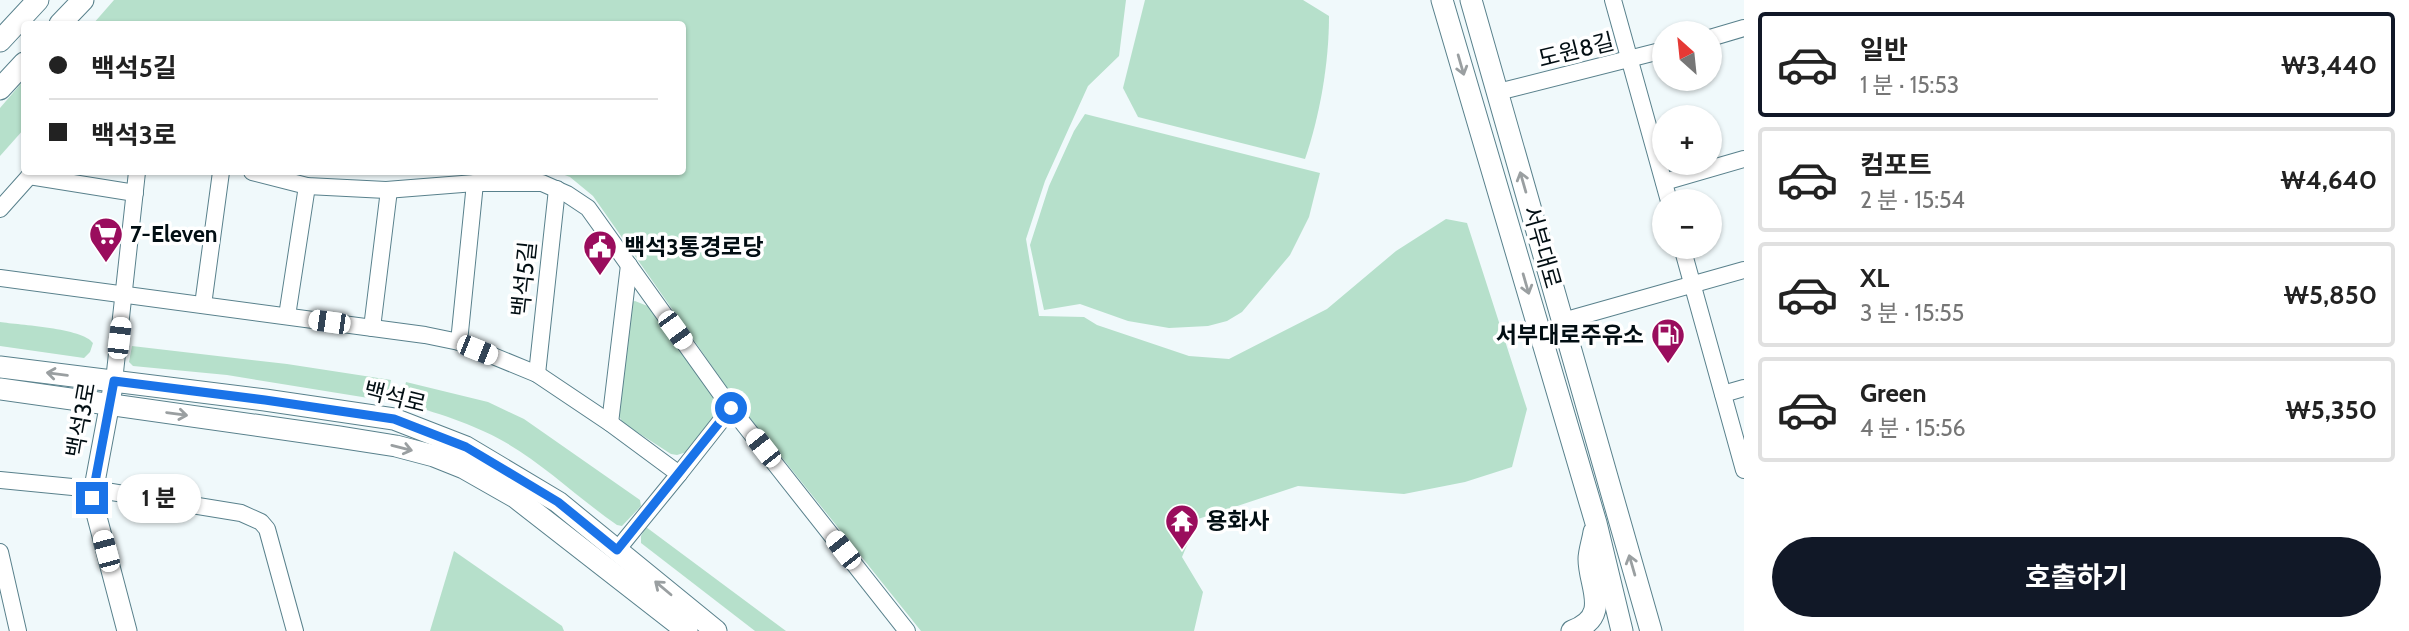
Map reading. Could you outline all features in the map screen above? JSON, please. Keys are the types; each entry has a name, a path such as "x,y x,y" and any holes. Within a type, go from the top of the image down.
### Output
{"main road":[{"path":"5,28 38,0"},
{"path":"63,21 83,0"},
{"name":"서부대로","path":"1442,0 1596,523 1622,631"},
{"name":"서부대로","path":"1471,0 1651,631"},
{"path":"0,89 21,66"},
{"name":"백석로","path":"0,367 394,419 466,447 558,502 716,631"},
{"name":"백석로","path":"0,389 385,444 435,456 464,468 515,497 687,631"},
{"path":"1572,631 1583,627 1596,604 1589,559 1596,523"}],"street":[{"path":"1613,0 1666,189"},
{"path":"1722,34 1744,28"},
{"name":"도원8길","path":"1497,92 1652,54"},
{"path":"1664,182 1744,159"},
{"path":"0,209 30,175"},
{"path":"36,175 135,193"},
{"name":"백석3로","path":"127,631 92,498 114,381 137,175"},
{"path":"203,305 221,175"},
{"path":"264,175 307,186 389,190 475,183 542,183 588,208 731,408 907,631"},
{"path":"459,342 475,183"},
{"path":"286,316 307,186"},
{"path":"372,328 389,190"},
{"name":"백석5길","path":"537,374 557,190"},
{"path":"1685,259 1744,470"},
{"path":"610,423 629,265"},
{"path":"1563,321 1744,271"},
{"path":"0,278 459,342 537,374 679,474"},
{"path":"1723,394 1744,388"},
{"path":"617,550 731,408"},
{"path":"0,480 93,489 241,513 261,522 267,529 295,631"},
{"path":"0,552 11,629"}],"green space":[{"path":"114,0 1126,0 1119,56 1088,86 1045,181 1026,239 1039,316 1084,317 1097,325 1189,356 1229,359 1327,309 1396,251 1446,219 1467,223 1527,409 1512,467 1465,482 1404,494 1298,486 1198,519 1182,557 1203,592 1194,631 921,631 735,399 593,196 565,175 686,175 686,21 96,21"},
{"path":"1145,0 1303,0 1329,16 1323,89 1305,159 1138,117 1123,88"},
{"path":"21,84 21,132 0,156 0,108"},
{"path":"1085,114 1320,173 1309,217 1290,255 1242,312 1227,321 1208,326 1169,328 1128,321 1080,304 1044,310 1030,245 1049,186 1074,131"},
{"path":"631,302 655,309 722,407 693,450 671,454 623,423 617,413"},
{"path":"0,322 64,331 87,338 93,343 84,358 0,346"},
{"path":"132,346 287,364 391,380 387,401 227,375 133,366 129,362"},
{"path":"406,382 488,402 524,419 640,500 641,506 622,526 617,525 533,460 503,441 454,419 401,403"},
{"path":"646,527 786,631 755,631 641,543"},
{"path":"454,551 562,626 564,631 430,631"}],"place":[{"name":"7-Eleven","path":"106,264"},
{"name":"백석3통경로당","path":"600,277"},
{"name":"서부대로주유소","path":"1668,365"},
{"name":"용화사","path":"1182,551"}],"route":[{"path":"92,498 114,381 394,419 466,447 558,502 617,550 731,408"}]}
